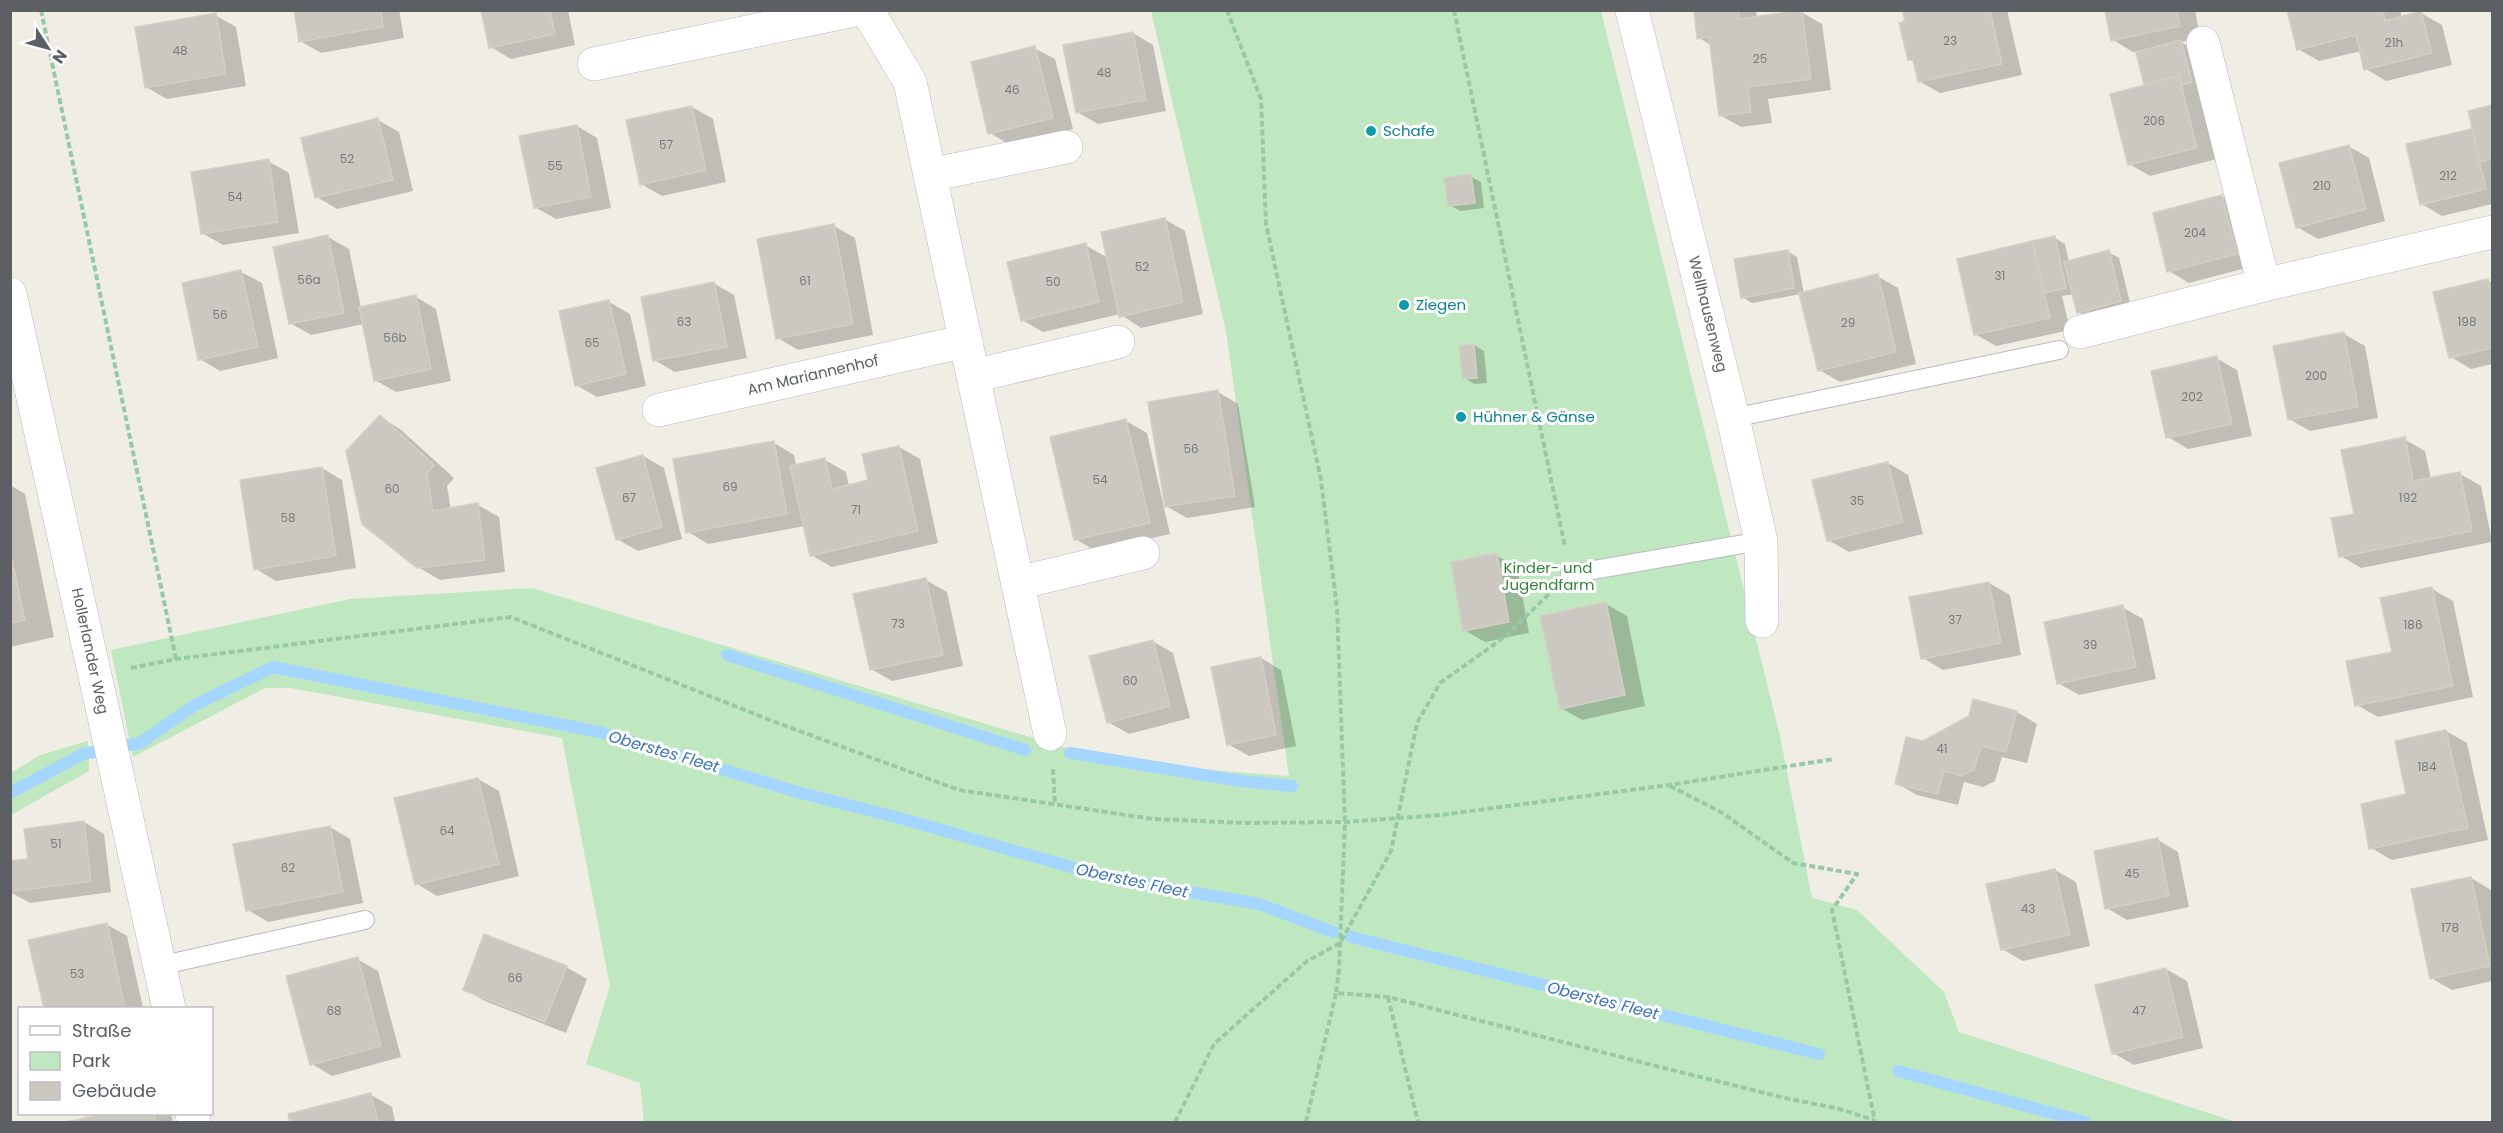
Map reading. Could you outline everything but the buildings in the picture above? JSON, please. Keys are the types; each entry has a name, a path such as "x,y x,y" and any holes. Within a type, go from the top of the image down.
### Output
{"street":[{"path":"594,64 854,10"},
{"path":"867,10 910,82 1050,734"},
{"name":"Wellhausenweg","path":"1632,10 1733,418 1761,541 1762,621"},
{"path":"2203,43 2264,285"},
{"path":"930,175 1066,147"},
{"path":"2069,341 2264,285 2493,232"},
{"name":"Hollerlander Weg","path":"10,294 169,1007"},
{"name":"Am Mariannenhof","path":"659,410 966,341"},
{"path":"973,376 1118,342"},
{"path":"1018,583 1143,553"}],"lane":[{"path":"1733,418 2069,341"},
{"path":"1570,574 1761,541"},
{"path":"159,966 365,920"}],"path":[{"path":"41,10 176,659"},
{"path":"1227,10 1261,99 1266,224 1321,480 1337,608 1345,822 1340,943 1336,993 1306,1122"},
{"path":"1175,1122 1214,1044 1306,962 1340,943 1391,850 1416,723 1440,683 1506,636 1570,574 1455,10"},
{"path":"95,675 176,659 511,617 775,722 959,790 1153,819 1247,823 1345,822 1440,815 1669,785 1834,759"},
{"path":"1336,993 1388,997 1789,1099 1836,1108 1875,1121 1832,910 1857,874 1793,863 1721,812 1669,785"},
{"path":"1388,997 1418,1122"}],"green space":[{"name":"Kinder- und Jugendfarm","path":"1151,11 1601,11 1780,736 1812,898 1857,910 1944,992 1959,1032 2236,1122 644,1122 640,1083 586,1064 610,986 562,738 291,688 265,688 133,757 111,650 350,599 532,588 1070,749 1196,769 1289,776 1226,331"},
{"path":"88,741 89,771 11,815 11,773 40,755"}],"waterway":[{"path":"727,655 1025,750"},
{"name":"Oberstes Fleet","path":"10,793 83,754 140,743 195,705 273,667 599,732 797,792 896,817 1109,878 1259,904 1333,932"},
{"path":"1070,753 1241,781 1292,786"},
{"name":"Oberstes Fleet","path":"1351,937 1819,1054"},
{"name":"Oberstes Fleet","path":"1898,1071 2085,1122"}],"place":[{"name":"Schafe","path":"1371,131"},
{"name":"Ziegen","path":"1404,305"},
{"name":"Hühner & Gänse","path":"1461,417"}]}
